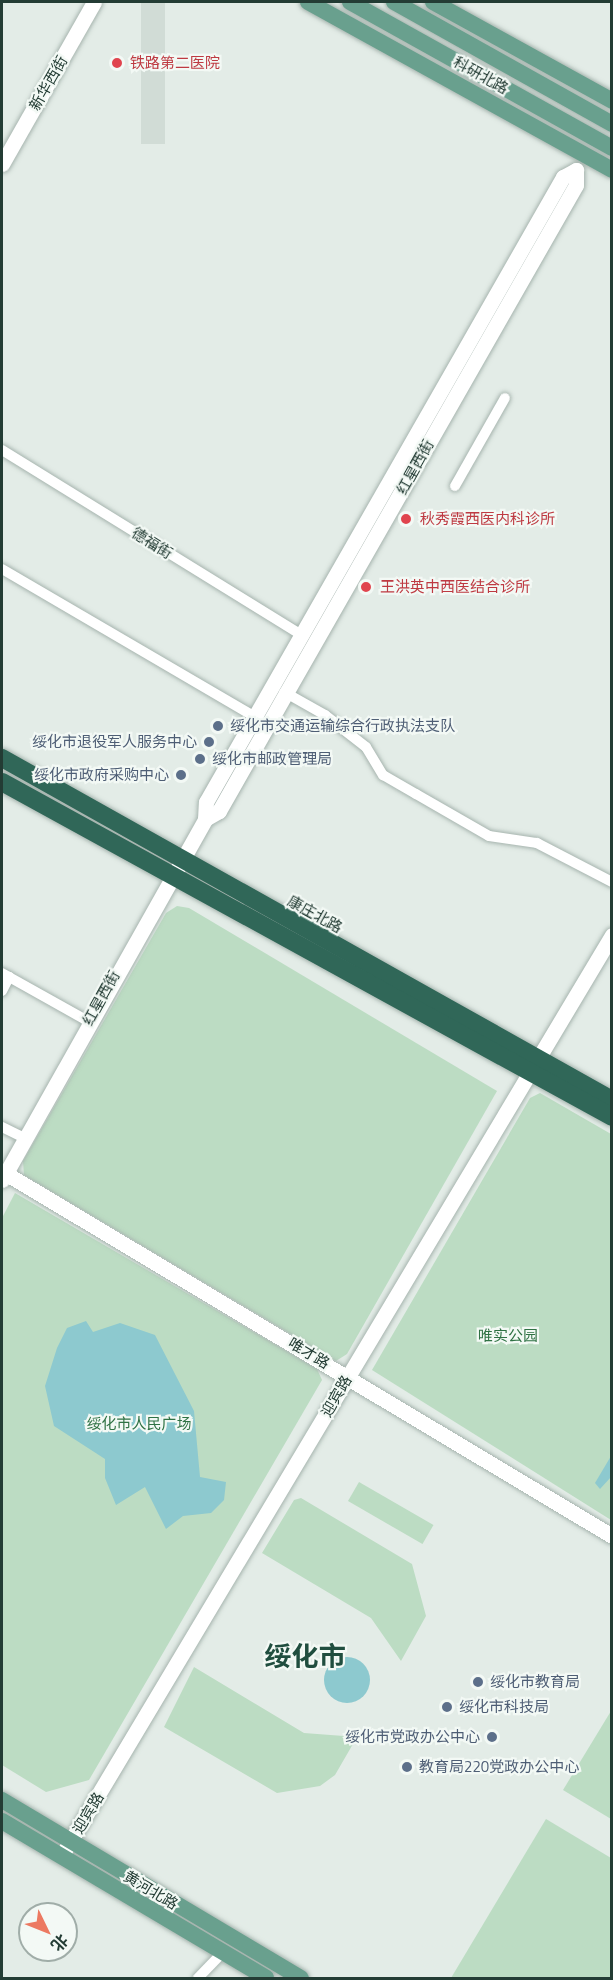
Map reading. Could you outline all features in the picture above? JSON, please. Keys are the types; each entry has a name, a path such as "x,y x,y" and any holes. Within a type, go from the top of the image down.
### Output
{"highway":[{"name":"康庄北路","path":"2,758 534,1064 612,1116"},
{"name":"康庄北路","path":"2,782 171,876 534,1064 612,1100"}],"main road":[{"path":"309,2 580,162 612,170"},
{"name":"科研北路","path":"350,2 612,148"},
{"name":"科研北路","path":"394,2 610,119"},
{"path":"433,2 612,101"},
{"name":"新华西街","path":"2,164 91,3"},
{"name":"红星西街","path":"3,1177 88,1021 205,819 206,802 255,717 309,640 520,269 576,185 580,162 594,138"},
{"name":"红星西街","path":"205,819 219,811 286,693 309,640"},
{"name":"迎宾路","path":"61,1857 612,935"},
{"name":"唯才路","path":"3,1177 347,1376 612,1536"},
{"name":"黄河北路","path":"2,1800 301,1978"},
{"name":"黄河北路","path":"2,1821 266,1978"}],"street":[{"path":"455,486 505,398"},
{"name":"德福街","path":"2,450 309,640"},
{"path":"2,569 255,717"},
{"path":"286,693 325,715 366,747 384,775 489,837 537,843 612,882"},
{"path":"2,991 5,975 88,1021"},
{"path":"2,1127 25,1138"},
{"path":"198,1978 222,1953"}],"shaded area":[{"path":"141,2 165,2 165,144 141,144"}],"green space":[{"path":"177,906 189,908 497,1091 347,1354 336,1361 24,1175 23,1161 166,913"},
{"name":"唯实公园","path":"540,1093 611,1134 611,1520 372,1370 530,1098"},
{"name":"绥化市人民广场","path":"15,1193 317,1369 322,1380 89,1780 46,1792 2,1765 2,1218"},
{"path":"359,1482 433,1525 422,1544 348,1501"},
{"path":"301,1498 412,1564 426,1616 401,1661 371,1618 262,1553 294,1500"},
{"path":"194,1667 304,1733 357,1737 335,1775 320,1786 277,1793 164,1727"},
{"path":"611,1711 611,1819 563,1790"},
{"path":"546,1819 611,1858 611,1978 451,1978"}],"water":[{"path":"86,1321 93,1332 120,1323 155,1335 194,1411 200,1477 226,1482 224,1500 211,1513 183,1516 166,1529 145,1487 116,1505 105,1478 105,1459 54,1426 45,1386 57,1348 67,1328"},
{"path":"611,1456 611,1477 600,1489 595,1483"},
{"path":"347,1657 363,1664 370,1680 363,1696 347,1703 331,1696 324,1680 331,1664"}],"place":[{"name":"铁路第二医院","path":"117,63"},
{"name":"秋秀霞西医内科诊所","path":"406,519"},
{"name":"王洪英中西医结合诊所","path":"366,587"},
{"name":"绥化市交通运输综合行政执法支队","path":"218,726"},
{"name":"绥化市退役军人服务中心","path":"209,742"},
{"name":"绥化市邮政管理局","path":"200,759"},
{"name":"绥化市政府采购中心","path":"181,775"},
{"name":"绥化市教育局","path":"478,1682"},
{"name":"绥化市科技局","path":"447,1707"},
{"name":"绥化市党政办公中心","path":"492,1737"},
{"name":"教育局220党政办公中心","path":"407,1767"}],"district":[{"name":"绥化市","path":"305,1656"}]}
